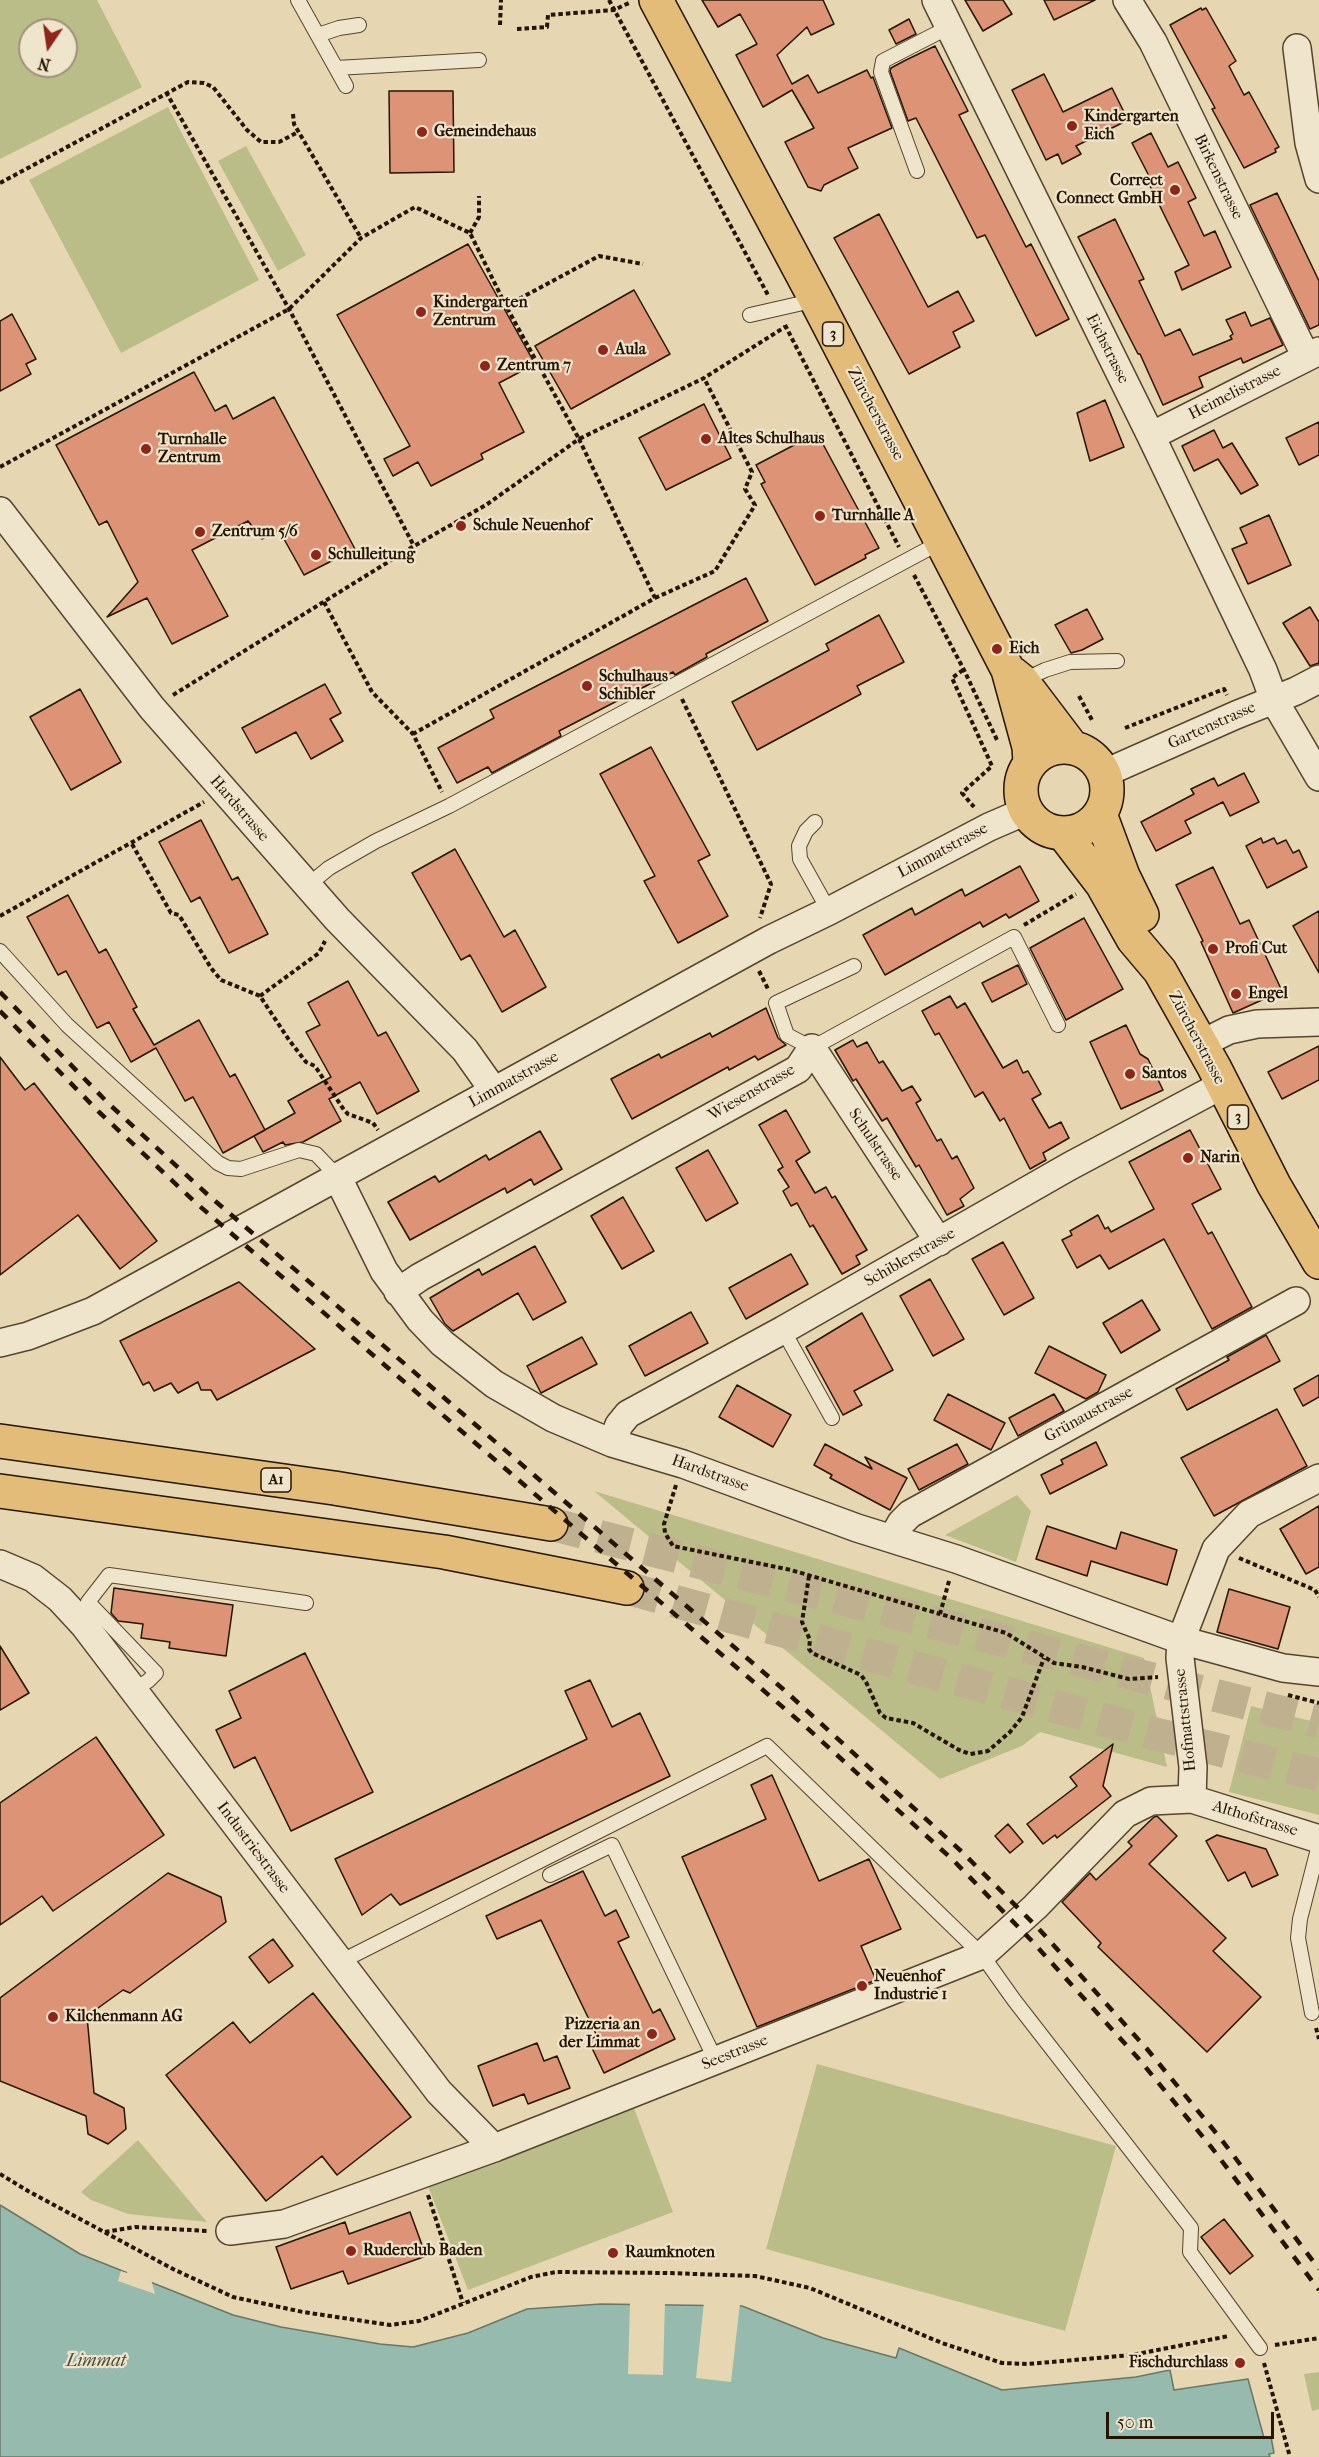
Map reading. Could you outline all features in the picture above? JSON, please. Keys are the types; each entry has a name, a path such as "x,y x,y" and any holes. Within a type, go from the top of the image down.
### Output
{"main road":[{"name":"Zürcherstrasse","path":"653,1 818,304 941,542 1015,675 1072,747"},
{"name":"Zürcherstrasse","path":"1015,675 1030,763"},
{"path":"1072,747 1092,756 1105,773 1108,794 1100,814 1084,828 1063,833 1042,827 1026,811 1021,786 1023,774 1039,754 1050,748 1072,747"},
{"name":"Zürcherstrasse","path":"1100,814 1123,876 1150,932 1160,971"},
{"name":"Zürcherstrasse","path":"1063,833 1102,884 1133,939 1160,971 1201,1044 1274,1185 1319,1262"},
{"name":"A1","path":"0,1442 346,1490 551,1524"},
{"path":"0,1491 405,1546 503,1562 627,1588"}],"street":[{"name":"Eichstrasse","path":"936,0 1151,436 1263,670 1274,700 1319,777"},
{"name":"Birkenstrasse","path":"1127,0 1153,42 1312,354"},
{"path":"1297,48 1309,142 1319,179"},
{"name":"Heimelistrasse","path":"1151,436 1312,354"},
{"name":"Hardstrasse","path":"0,511 152,708 337,919 465,1050 494,1091"},
{"name":"Gartenstrasse","path":"1105,773 1319,679"},
{"name":"Limmatstrasse","path":"0,1343 28,1336 93,1311 769,940 989,827 1026,811"},
{"path":"1201,1044 1229,1030 1257,1024 1319,1022"},
{"name":"Schulstrasse","path":"812,1048 939,1242"},
{"name":"Wiesenstrasse","path":"398,1292 420,1277 798,1069 812,1048"},
{"name":"Schiblerstrasse","path":"612,1443 619,1425 628,1414 783,1330 1070,1166 1222,1085"},
{"name":"Hardstrasse","path":"337,1176 384,1271 398,1292 442,1344 494,1384 553,1418 612,1443 683,1464 1181,1640"},
{"name":"Grünaustrasse","path":"892,1539 910,1514 1296,1301"},
{"name":"Hofmattstrasse","path":"1192,1799 1193,1767 1182,1674 1181,1640 1216,1549 1249,1514 1319,1478"},
{"name":"Industriestrasse","path":"0,1564 33,1578 60,1599 84,1625 440,2092 494,2148"},
{"name":"Hofmattstrasse","path":"1181,1640 1283,1668 1319,1672"},
{"name":"Althofstrasse","path":"1192,1799 1319,1839"},
{"name":"Seestrasse","path":"230,2231 284,2224 494,2148 982,1955 1035,1907 1125,1814 1151,1801 1192,1799"}],"lane":[{"path":"298,0 346,86"},
{"path":"318,35 328,30 359,25"},
{"path":"916,171 881,72 884,61 949,27"},
{"path":"336,68 479,60"},
{"path":"750,315 818,304"},
{"path":"307,886 329,868 376,841 449,806 941,542"},
{"path":"1015,675 1045,670 1070,662 1117,661"},
{"path":"815,822 806,831 799,846 800,859 829,911"},
{"path":"1014,937 1058,1025"},
{"name":"Wiesenstrasse","path":"812,1048 1014,937"},
{"path":"0,951 67,1024 218,1162 228,1168 240,1169 299,1150 316,1154 337,1176"},
{"path":"812,1048 787,1035 776,1003 854,966"},
{"path":"783,1330 832,1418"},
{"path":"133,1690 156,1673 88,1602 109,1575 306,1603"},
{"path":"340,1962 767,1746 982,1955 1014,2000 1191,2228 1190,2252 1260,2348"},
{"path":"550,1875 612,1845 716,2061"},
{"path":"1312,2013 1298,1938 1302,1909 1319,1845"}],"path":[{"path":"500,25 501,0"},
{"path":"609,0 786,327 964,670 999,744"},
{"path":"517,29 547,27 548,15 614,10 653,1"},
{"path":"0,183 188,82 204,83 213,87 247,130 261,142 279,142 298,132"},
{"path":"166,92 289,309 414,546"},
{"path":"293,114 298,132 361,238"},
{"path":"470,233 479,217 479,196"},
{"path":"0,467 289,309 361,238 415,207 470,233 506,306 579,440 655,598"},
{"path":"506,306 599,256 643,264"},
{"path":"152,708 414,546 486,505 579,440 704,378 786,327 818,304"},
{"path":"413,734 655,598 715,571 754,505 745,489 752,472 704,378"},
{"path":"324,602 372,692 413,734 449,806"},
{"path":"964,670 952,678 992,766 962,793 989,827"},
{"path":"675,684 771,884 759,920 769,940"},
{"path":"1125,728 1224,689 1236,715"},
{"path":"1079,696 1092,720"},
{"path":"0,916 223,791"},
{"path":"132,844 171,913 178,915 221,980 260,996 289,1040 306,1062 315,1066 344,1110 348,1114 373,1123 379,1131"},
{"path":"1014,937 1019,928 1078,893"},
{"path":"260,996 319,953 337,919"},
{"path":"669,1503 664,1524 665,1533 674,1546 693,1552 749,1560 1005,1634 1054,1663 1082,1667 1129,1679 1182,1674"},
{"path":"1216,1549 1315,1590 1319,1598"},
{"path":"940,1614 956,1559"},
{"path":"809,1576 802,1622 810,1640 812,1653 861,1676 880,1713 886,1718 913,1723 970,1754 988,1751 1010,1732 1022,1717 1044,1658"},
{"path":"0,2174 174,2269 233,2297 303,2312 390,2325 419,2321 531,2277 556,2272 667,2272 755,2276 810,2288 942,2343 1002,2363 1028,2364 1132,2355 1232,2335 1260,2348 1319,2338"},
{"path":"421,2174 463,2303"},
{"path":"105,2232 135,2227 230,2231"},
{"path":"1260,2348 1290,2457"}],"green space":[{"path":"0,0 97,0 142,87 0,159"},
{"path":"168,107 259,280 121,353 29,180"},
{"path":"246,146 306,255 278,271 218,161"},
{"path":"594,1491 1144,1658 1167,1767 1040,1732 1022,1746 940,1779"},
{"path":"1017,1495 1031,1511 1016,1562 945,1535"},
{"path":"1251,1706 1319,1723 1319,1815 1229,1792"},
{"path":"817,2064 1116,2146 1065,2331 766,2249"},
{"path":"634,2108 673,2212 468,2290 428,2186"},
{"path":"138,2140 207,2222 128,2214 91,2200 81,2192"},
{"path":"1319,2372 1319,2409 1312,2411 1304,2374"}],"water":[{"name":"Limmat","path":"0,2205 80,2254 233,2315 281,2327 380,2344 413,2347 468,2333 527,2309 601,2304 742,2306 823,2338 896,2358 899,2348 1002,2390 1136,2377 1170,2370 1174,2390 1248,2379 1264,2438 1271,2437 1274,2453 1269,2454 1270,2457 0,2457"}],"pier":[{"path":"128,2270 151,2279 155,2294 118,2281 121,2271 127,2273"},
{"path":"630,2301 665,2302 663,2375 628,2374"},
{"path":"704,2302 740,2303 731,2382 696,2378"}],"building":[{"path":"702,0 823,0 834,24 811,35 807,27 777,55 792,84 808,75 818,93 867,70 871,78 873,77 892,128 848,148 858,168 824,185 821,191 808,187 785,142 814,128 792,90 763,107 736,55 757,44 740,14 718,27"},
{"path":"965,0 1003,0 1012,14 983,31"},
{"path":"1044,0 1095,0 1054,20"},
{"path":"1201,8 1202,10 1206,8 1236,61 1229,66 1244,95 1249,92 1279,147 1275,149 1276,152 1244,168 1212,109 1215,108 1170,25"},
{"path":"909,19 916,34 896,44 889,30"},
{"path":"935,46 968,111 959,115 1026,247 1031,244 1069,319 1036,336 985,235 977,238 916,118 908,121 890,71 891,68"},
{"path":"1044,74 1063,112 1112,88 1128,120 1076,146 1081,154 1062,164 1058,154 1046,160 1012,90"},
{"name":"Gemeindehaus","path":"389,91 453,91 454,172 390,173"},
{"path":"1151,133 1168,167 1178,162 1196,198 1188,202 1204,236 1215,231 1231,267 1182,290 1175,272 1189,265 1146,178 1149,176 1132,143"},
{"path":"1277,193 1319,281 1319,325 1310,329 1250,205"},
{"path":"879,214 928,307 958,291 974,321 953,332 960,347 909,374 834,238"},
{"path":"1115,219 1144,279 1139,281 1165,336 1180,329 1193,355 1232,339 1230,336 1233,334 1226,320 1245,312 1251,326 1270,318 1283,345 1243,363 1241,358 1199,377 1203,387 1163,405 1140,354 1078,237"},
{"path":"468,244 535,364 499,383 524,432 481,454 483,459 431,486 418,462 393,476 384,459 410,446 337,315"},
{"name":"Aula","path":"634,290 670,354 571,409 535,346"},
{"path":"12,314 36,359 26,364 31,374 0,391 0,321"},
{"path":"194,372 215,411 226,405 233,419 274,397 355,549 304,575 279,530 262,539 248,521 192,550 228,616 172,644 147,598 107,617 138,582 107,521 99,525 56,445"},
{"path":"1105,400 1124,447 1090,461 1077,413"},
{"path":"704,404 731,458 666,490 639,438"},
{"path":"1319,422 1319,455 1299,465 1286,438"},
{"path":"1214,430 1223,448 1232,443 1258,485 1241,494 1218,459 1194,471 1182,446"},
{"name":"Turnhalle A","path":"817,433 879,548 865,555 866,558 815,585 761,484 765,482 756,465"},
{"path":"1269,515 1291,565 1248,584 1232,549 1247,543 1240,528"},
{"path":"746,578 768,621 706,654 707,657 675,675 673,672 559,731 561,736 492,773 488,767 457,783 438,748 494,718 490,710"},
{"path":"1310,607 1319,622 1319,663 1310,666 1283,623"},
{"path":"1087,609 1103,639 1071,653 1055,625"},
{"path":"879,615 904,662 857,686 861,694 757,750 732,702 829,650 826,644"},
{"path":"325,684 341,713 330,719 343,741 311,759 296,732 256,753 242,728"},
{"path":"80,689 121,762 71,790 30,717"},
{"path":"651,747 710,855 698,861 728,916 678,943 644,881 655,876 600,774"},
{"path":"1244,773 1259,802 1230,816 1223,802 1185,821 1191,833 1156,851 1141,822 1194,794 1191,789 1214,778 1218,786"},
{"path":"201,820 232,880 238,877 268,934 229,953 200,897 191,902 159,842"},
{"path":"1261,838 1263,843 1274,838 1277,844 1286,840 1293,853 1299,850 1307,867 1267,888 1246,846"},
{"path":"455,849 504,937 515,930 546,987 502,1012 470,955 461,960 412,873"},
{"path":"1020,866 1039,901 1009,918 1006,914 983,927 980,922 885,975 863,935 912,908 915,915 962,889 965,896"},
{"path":"1213,867 1240,924 1249,920 1282,991 1233,1013 1201,942 1203,941 1176,885"},
{"path":"68,895 99,953 106,949 137,1007 133,1009 154,1045 199,1020 230,1077 235,1074 265,1130 223,1153 193,1097 185,1101 156,1048 131,1062 109,1022 97,1028 66,971 58,975 27,917"},
{"path":"1319,911 1319,973 1293,926"},
{"path":"1084,918 1123,989 1066,1020 1030,948"},
{"path":"1018,965 1027,984 992,1002 982,983"},
{"path":"348,981 378,1036 386,1032 419,1091 377,1114 360,1082 329,1099 341,1121 303,1142 285,1145 283,1142 263,1152 254,1136 295,1113 288,1101 331,1077 306,1032 320,1025 308,1003"},
{"path":"950,996 957,1008 965,1003 1003,1068 1017,1060 1023,1073 1028,1071 1041,1094 1032,1099 1049,1128 1061,1122 1069,1138 1043,1153 1046,1160 1030,1169 1004,1118 1000,1121 983,1092 975,1097 939,1033 935,1035 922,1011"},
{"path":"766,1008 778,1038 786,1045 758,1060 755,1056 729,1070 728,1067 632,1119 611,1079 659,1054 661,1058 710,1033 712,1037"},
{"name":"Santos","path":"1126,1025 1140,1054 1148,1059 1163,1090 1121,1109 1090,1042"},
{"path":"853,1040 857,1047 867,1042 879,1063 883,1061 902,1091 912,1086 921,1100 916,1103 937,1141 941,1139 952,1159 957,1156 974,1188 960,1199 964,1206 947,1215 919,1165 916,1167 887,1118 882,1121 856,1079 853,1081 835,1050"},
{"path":"1319,1046 1319,1080 1282,1099 1268,1072"},
{"path":"0,1057 25,1090 34,1083 157,1241 120,1269 78,1215 0,1275"},
{"path":"786,1110 810,1152 796,1161 815,1193 826,1187 832,1198 835,1196 867,1250 856,1256 860,1264 842,1274 813,1225 810,1227 797,1203 791,1206 783,1191 789,1187 778,1170 783,1167 759,1125"},
{"path":"1190,1130 1221,1189 1192,1204 1208,1234 1212,1232 1252,1307 1212,1329 1164,1239 1109,1269 1100,1255 1077,1268 1062,1240 1072,1235 1070,1231 1098,1215 1105,1229 1108,1227 1111,1232 1154,1209 1129,1162"},
{"path":"540,1131 562,1169 534,1185 531,1179 507,1193 505,1188 410,1240 388,1202 435,1176 439,1182 486,1155 489,1160"},
{"path":"708,1150 738,1203 706,1221 676,1168"},
{"path":"623,1197 654,1251 622,1269 591,1216"},
{"path":"1003,1242 1034,1298 1004,1315 972,1259"},
{"path":"535,1246 566,1302 533,1320 518,1293 453,1331 445,1324 430,1298 479,1269 482,1275"},
{"path":"791,1254 808,1284 746,1319 729,1288"},
{"path":"930,1279 964,1339 933,1356 900,1296"},
{"path":"239,1282 315,1349 217,1400 211,1390 201,1390 198,1382 178,1393 171,1383 154,1391 149,1382 143,1385 120,1341"},
{"path":"1142,1300 1160,1330 1121,1353 1103,1323"},
{"path":"691,1312 708,1343 645,1376 629,1346"},
{"path":"862,1313 893,1370 854,1391 862,1405 843,1415 806,1347"},
{"path":"1266,1335 1280,1361 1187,1410 1176,1389 1229,1360 1227,1357"},
{"path":"582,1337 597,1364 541,1393 527,1366"},
{"path":"1049,1346 1106,1375 1098,1392 1086,1399 1035,1373"},
{"path":"1319,1375 1319,1397 1303,1406 1294,1389"},
{"path":"737,1385 791,1415 773,1447 719,1417"},
{"path":"948,1394 1005,1423 991,1450 934,1420"},
{"path":"1054,1394 1064,1411 1018,1436 1009,1418"},
{"path":"1277,1409 1307,1466 1214,1516 1181,1458"},
{"path":"1096,1442 1107,1465 1050,1494 1041,1475 1063,1464 1061,1460"},
{"path":"825,1444 872,1469 865,1457 907,1478 890,1510 830,1478 832,1475 814,1465"},
{"path":"957,1444 968,1464 919,1490 908,1469"},
{"path":"1319,1506 1319,1567 1306,1574 1280,1529"},
{"path":"1047,1526 1116,1549 1121,1532 1177,1550 1167,1585 1091,1561 1087,1576 1036,1559"},
{"path":"114,1588 233,1605 226,1656 169,1648 170,1642 141,1638 143,1624 118,1621 111,1613"},
{"path":"1229,1589 1290,1607 1278,1649 1217,1632"},
{"path":"0,1646 29,1693 0,1710"},
{"path":"305,1653 373,1792 291,1831 255,1757 234,1768 216,1730 241,1718 229,1691"},
{"path":"590,1680 612,1727 640,1713 670,1776 400,1905 391,1894 362,1915 335,1859 587,1739 565,1691"},
{"path":"96,1737 164,1835 53,1911 42,1896 0,1925 0,1803"},
{"path":"1113,1744 1103,1786 1111,1796 1057,1838 1055,1835 1043,1844 1027,1824 1077,1786 1070,1777"},
{"path":"772,1775 819,1881 869,1859 901,1929 861,1946 876,1980 757,2027 682,1857 766,1819 751,1785"},
{"path":"1157,1816 1177,1836 1149,1864 1226,1938 1213,1951 1261,1997 1207,2052 1098,1947 1101,1943 1062,1902 1090,1873 1096,1880 1132,1846 1128,1842"},
{"path":"1008,1824 1023,1842 1010,1853 995,1836"},
{"path":"1217,1835 1266,1849 1278,1875 1252,1887 1245,1872 1228,1881 1206,1841"},
{"path":"583,1871 605,1916 616,1910 629,1937 618,1942 653,2013 660,2009 675,2039 604,2073 591,2046 591,2039 597,2036 541,1920 497,1939 486,1916"},
{"path":"168,1873 221,1897 226,1922 130,1993 123,1990 87,2016 94,2093 124,2108 126,2129 108,2144 88,2134 86,2116 0,2081 0,1998"},
{"path":"273,1939 293,1966 269,1983 249,1957"},
{"path":"313,1993 411,2117 337,2175 322,2156 266,2201 166,2075 233,2022 250,2043"},
{"path":"537,2043 544,2061 557,2056 570,2088 528,2104 524,2094 493,2106 478,2066"},
{"name":"Ruderclub Baden","path":"410,2212 426,2256 348,2284 343,2271 291,2289 276,2247 345,2222 349,2234"},
{"path":"1224,2219 1253,2256 1230,2274 1201,2237"}],"tunnel":[{"path":"551,1524 1319,1722"},
{"path":"627,1588 1148,1732 1319,1775"}],"railway":[{"path":"0,992 109,1104 207,1194 783,1689 961,1851 1039,1929 1147,2049 1221,2139 1319,2269"},
{"path":"0,1011 99,1112 196,1203 806,1727 953,1860 1030,1939 1138,2058 1212,2148 1319,2290"}],"place":[{"name":"Kindergarten Eich","path":"1072,126"},
{"name":"Gemeindehaus","path":"422,132"},
{"name":"Correct Connect GmbH","path":"1175,190"},
{"name":"Kindergarten Zentrum","path":"421,312"},
{"name":"Aula","path":"603,350"},
{"name":"Zentrum 7","path":"485,366"},
{"name":"Altes Schulhaus","path":"706,439"},
{"name":"Turnhalle Zentrum","path":"146,449"},
{"name":"Turnhalle A","path":"820,516"},
{"name":"Schule Neuenhof","path":"461,526"},
{"name":"Zentrum 5/6","path":"200,532"},
{"name":"Schulleitung","path":"316,555"},
{"name":"Eich","path":"997,649"},
{"name":"Schulhaus Schibler","path":"587,686"},
{"name":"Profi Cut","path":"1213,949"},
{"name":"Engel","path":"1236,994"},
{"name":"Santos","path":"1130,1074"},
{"name":"Narin","path":"1188,1158"},
{"name":"Neuenhof Industrie 1","path":"862,1986"},
{"name":"Kilchenmann AG","path":"53,2017"},
{"name":"Pizzeria an der Limmat","path":"652,2034"},
{"name":"Ruderclub Baden","path":"351,2251"},
{"name":"Raumknoten","path":"613,2253"},
{"name":"Fischdurchlass","path":"1240,2363"}]}
